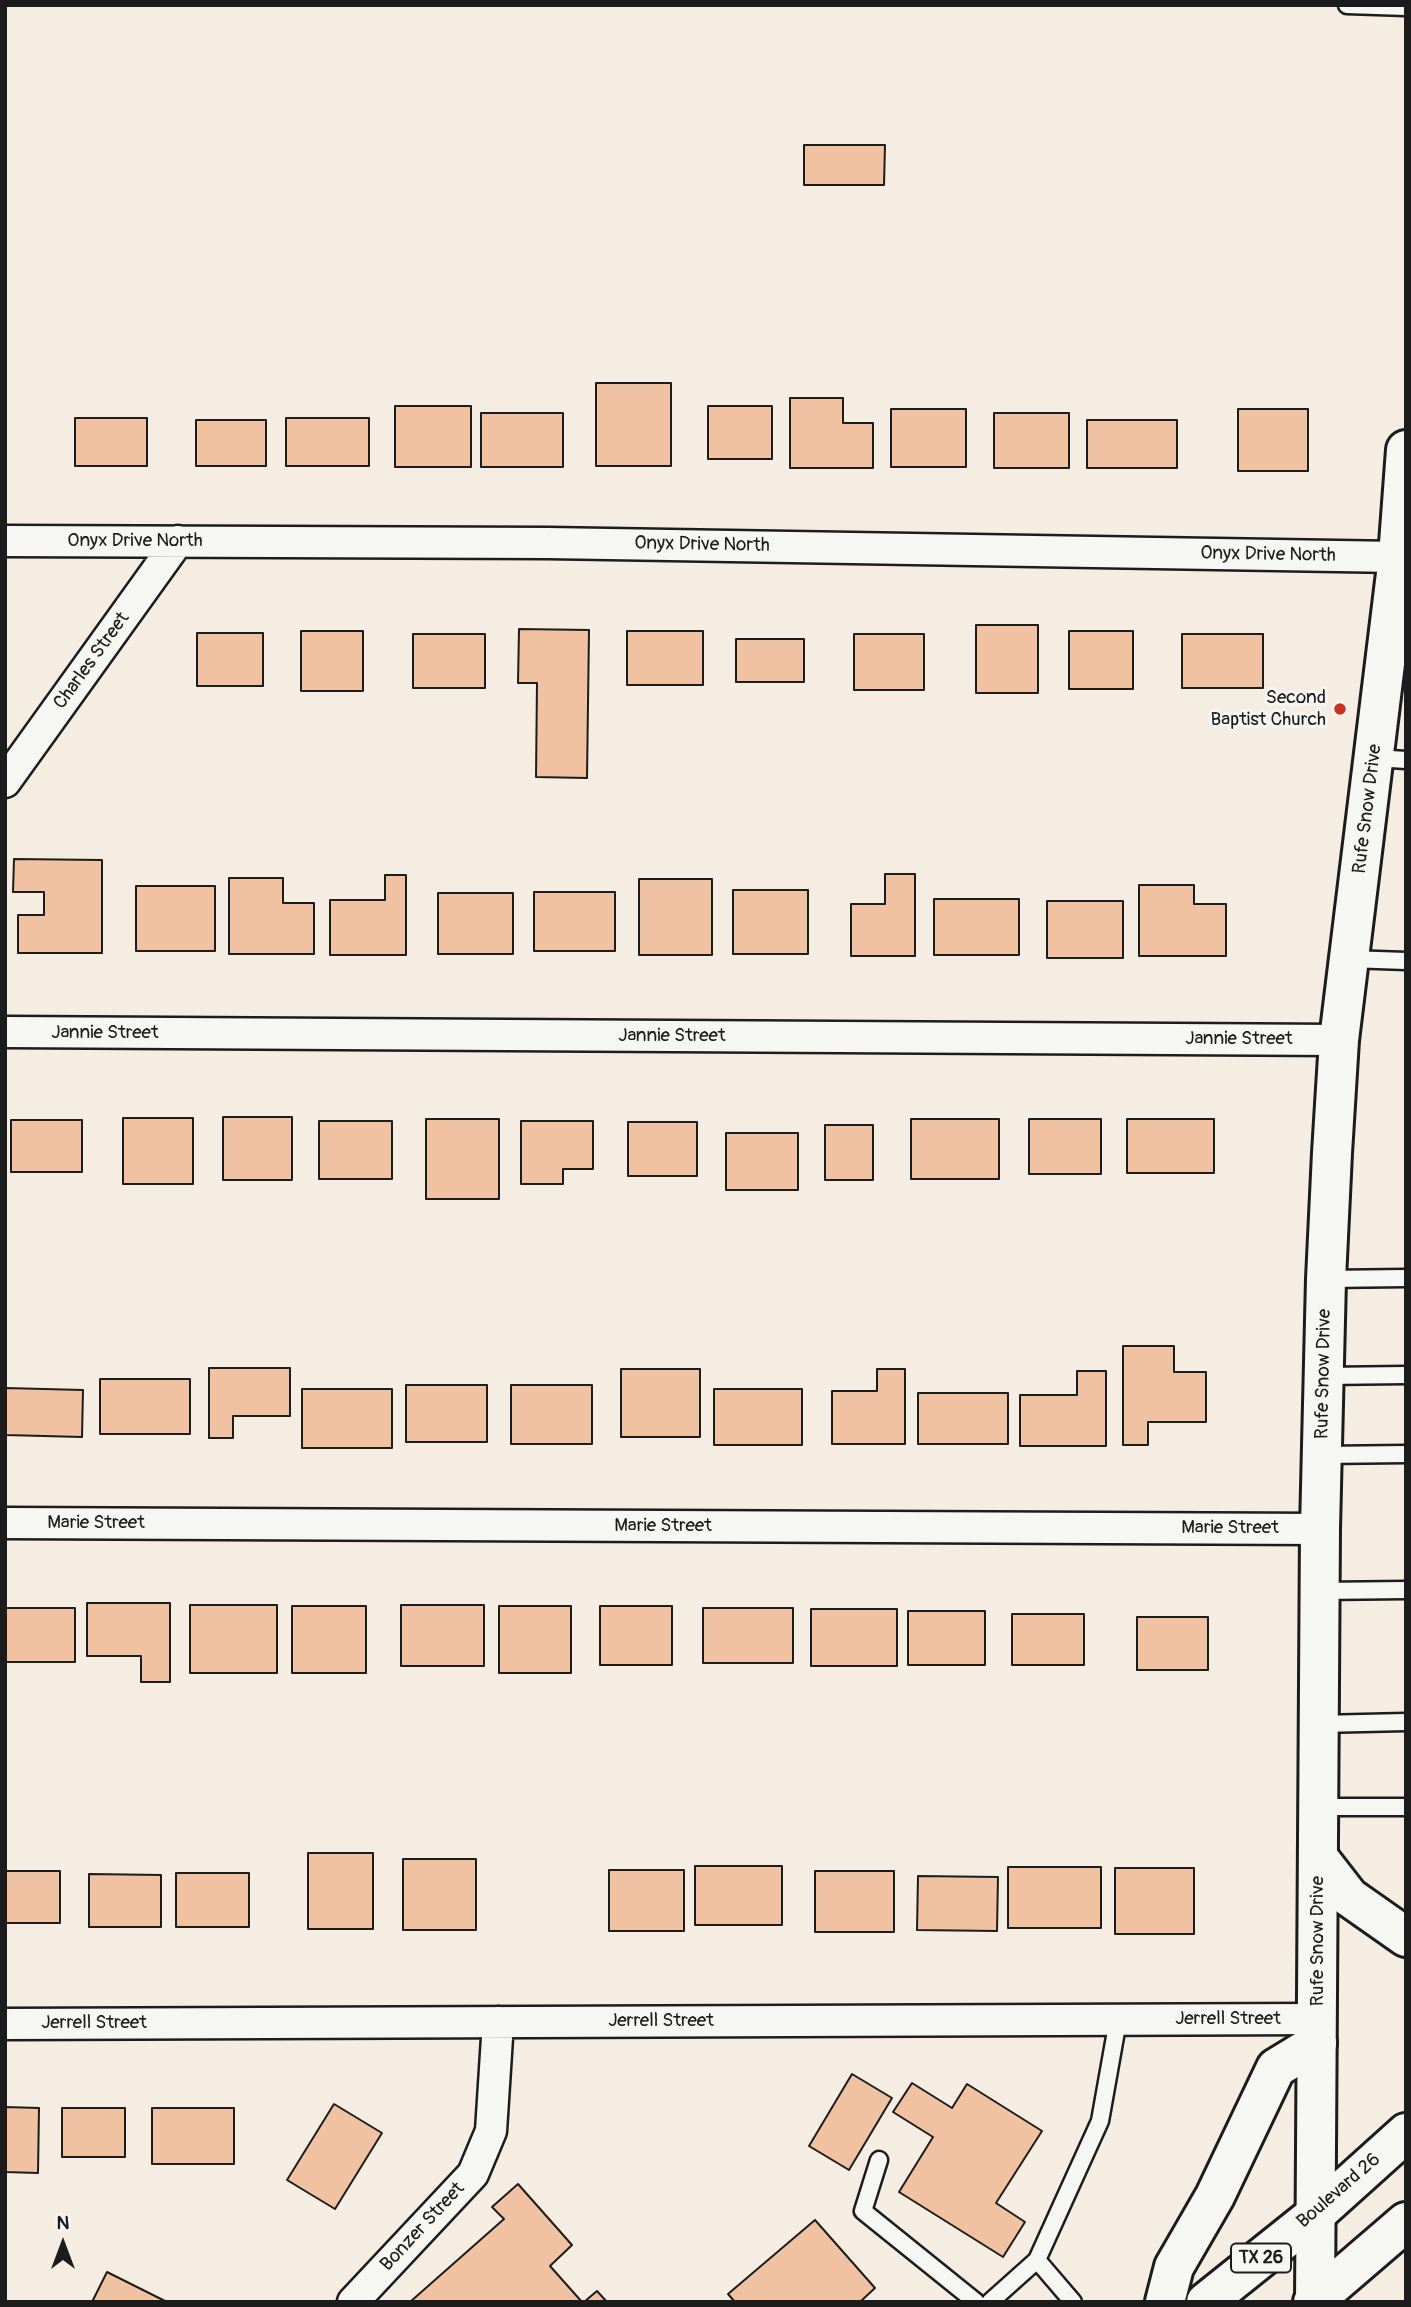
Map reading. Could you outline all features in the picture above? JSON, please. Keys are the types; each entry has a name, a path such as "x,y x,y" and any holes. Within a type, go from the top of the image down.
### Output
{"main road":[{"name":"Rufe Snow Drive","path":"1314,2301 1320,1529 1326,1279 1339,1040 1349,959 1390,759 1399,611 1398,557 1406,450"},
{"path":"1318,1857 1349,1896 1406,1937"},
{"path":"1165,2302 1174,2267 1215,2196 1276,2068 1317,2031"},
{"name":"Boulevard 26","path":"1206,2302 1316,2214 1406,2133"},
{"path":"1314,2301 1406,2222"}],"street":[{"name":"Onyx Drive North","path":"5,541 562,543 1398,557"},
{"name":"Charles Street","path":"5,782 178,541"},
{"name":"Jannie Street","path":"5,1032 1339,1040"},
{"name":"Marie Street","path":"5,1523 1320,1529"},
{"name":"Jerrell Street","path":"5,2024 1118,2020 1317,2031"},
{"name":"Bonzer Street","path":"353,2302 473,2174 491,2131 498,2022"}],"lane":[{"path":"1348,5 1406,7"},
{"path":"1349,959 1406,961"},
{"path":"1326,1279 1406,1278"},
{"path":"1324,1376 1406,1375"},
{"path":"1322,1455 1406,1454"},
{"path":"1320,1591 1406,1590"},
{"path":"1319,1724 1406,1722"},
{"path":"1318,1807 1406,1807"},
{"path":"989,2302 1037,2260 1100,2121 1118,2020"},
{"path":"879,2160 863,2211 976,2302"},
{"path":"1037,2260 1073,2302"}],"building":[{"path":"804,145 885,145 884,185 804,185"},
{"path":"596,383 671,383 671,466 596,466"},
{"path":"790,398 843,398 843,423 873,423 873,468 790,468"},
{"path":"395,406 471,406 471,467 395,467"},
{"path":"708,406 772,406 772,459 708,459"},
{"path":"891,409 966,409 966,467 891,467"},
{"path":"1238,409 1308,409 1308,471 1238,471"},
{"path":"481,413 563,413 563,467 481,467"},
{"path":"994,413 1069,413 1069,468 994,468"},
{"path":"75,418 147,418 147,466 75,466"},
{"path":"286,418 369,418 369,466 286,466"},
{"path":"196,420 266,420 266,466 196,466"},
{"path":"1087,420 1177,420 1177,468 1087,468"},
{"path":"976,625 1038,625 1038,693 976,693"},
{"path":"519,629 589,630 587,778 536,777 537,683 518,683"},
{"path":"301,631 363,631 363,691 301,691"},
{"path":"627,631 703,631 703,685 627,685"},
{"path":"1069,631 1133,631 1133,689 1069,689"},
{"path":"197,633 263,633 263,686 197,686"},
{"path":"413,634 485,634 485,688 413,688"},
{"path":"854,634 924,634 924,690 854,690"},
{"path":"1182,634 1263,634 1263,688 1182,688"},
{"path":"736,639 804,639 804,682 736,682"},
{"path":"14,859 102,860 102,953 18,953 18,915 44,915 44,892 13,892"},
{"path":"885,874 915,874 915,956 851,956 851,904 885,904"},
{"path":"385,875 406,875 406,955 330,955 330,900 385,900"},
{"path":"229,878 283,878 283,903 314,903 314,954 229,954"},
{"path":"639,879 712,879 712,955 639,955"},
{"path":"1139,885 1194,885 1194,904 1226,904 1226,956 1139,956"},
{"path":"136,886 215,886 215,951 136,951"},
{"path":"733,890 808,890 808,954 733,954"},
{"path":"534,892 615,892 615,951 534,951"},
{"path":"438,893 513,893 513,954 438,954"},
{"path":"934,899 1019,899 1019,955 934,955"},
{"path":"1047,901 1123,901 1123,958 1047,958"},
{"path":"223,1117 292,1117 292,1180 223,1180"},
{"path":"123,1118 193,1118 193,1184 123,1184"},
{"path":"426,1119 499,1119 499,1199 426,1199"},
{"path":"911,1119 999,1119 999,1179 911,1179"},
{"path":"1029,1119 1101,1119 1101,1174 1029,1174"},
{"path":"1127,1119 1214,1119 1214,1173 1127,1173"},
{"path":"11,1120 82,1120 82,1172 11,1172"},
{"path":"319,1121 392,1121 392,1179 319,1179"},
{"path":"521,1121 593,1121 593,1169 563,1169 563,1184 521,1184"},
{"path":"628,1122 697,1122 697,1176 628,1176"},
{"path":"825,1125 873,1125 873,1180 825,1180"},
{"path":"726,1133 798,1133 798,1190 726,1190"},
{"path":"1123,1346 1174,1346 1174,1372 1206,1372 1206,1422 1148,1422 1148,1445 1123,1445"},
{"path":"209,1368 290,1368 290,1416 233,1416 233,1438 209,1438"},
{"path":"621,1369 700,1369 700,1437 621,1437"},
{"path":"877,1369 905,1369 905,1444 832,1444 832,1391 877,1391"},
{"path":"1077,1371 1106,1371 1106,1446 1020,1446 1020,1395 1077,1395"},
{"path":"100,1379 190,1379 190,1434 100,1434"},
{"path":"406,1385 487,1385 487,1442 406,1442"},
{"path":"511,1385 592,1385 592,1444 511,1444"},
{"path":"5,1388 83,1390 82,1437 5,1435"},
{"path":"302,1389 392,1389 392,1448 302,1448"},
{"path":"714,1389 802,1389 802,1445 714,1445"},
{"path":"918,1393 1008,1393 1008,1444 918,1444"},
{"path":"87,1603 170,1603 170,1682 141,1682 141,1656 87,1656"},
{"path":"190,1605 277,1605 277,1673 190,1673"},
{"path":"401,1605 484,1605 484,1666 401,1666"},
{"path":"292,1606 366,1606 366,1673 292,1673"},
{"path":"499,1606 571,1606 571,1673 499,1673"},
{"path":"600,1606 672,1606 672,1665 600,1665"},
{"path":"5,1608 75,1608 75,1662 5,1662"},
{"path":"703,1608 793,1608 793,1663 703,1663"},
{"path":"811,1609 897,1609 897,1666 811,1666"},
{"path":"908,1611 985,1611 985,1665 908,1665"},
{"path":"1012,1614 1084,1614 1084,1665 1012,1665"},
{"path":"1137,1617 1208,1617 1208,1670 1137,1670"},
{"path":"308,1853 373,1853 373,1929 308,1929"},
{"path":"403,1859 476,1859 476,1930 403,1930"},
{"path":"695,1866 782,1866 782,1925 695,1925"},
{"path":"1008,1867 1101,1867 1101,1928 1008,1928"},
{"path":"1115,1868 1194,1868 1194,1934 1115,1934"},
{"path":"609,1870 684,1870 684,1931 609,1931"},
{"path":"5,1871 60,1871 60,1923 5,1923"},
{"path":"815,1871 894,1871 894,1932 815,1932"},
{"path":"176,1873 249,1873 249,1927 176,1927"},
{"path":"89,1874 161,1875 161,1927 89,1927"},
{"path":"918,1876 998,1877 997,1931 917,1930"},
{"path":"852,2074 892,2098 849,2170 809,2146"},
{"path":"912,2083 952,2108 967,2084 1042,2131 996,2203 1025,2222 1003,2257 899,2192 933,2137 893,2112"},
{"path":"334,2104 382,2133 335,2209 287,2180"},
{"path":"5,2107 39,2108 38,2173 5,2172"},
{"path":"62,2108 125,2108 125,2157 62,2157"},
{"path":"152,2108 234,2108 234,2164 152,2164"},
{"path":"518,2184 572,2245 550,2266 582,2302 410,2302 504,2219 492,2207"},
{"path":"815,2220 875,2288 860,2302 735,2302 728,2294"},
{"path":"107,2272 167,2302 92,2302"},
{"path":"597,2291 607,2302 584,2302"}],"place":[{"name":"Second Baptist Church","path":"1340,709"}]}
